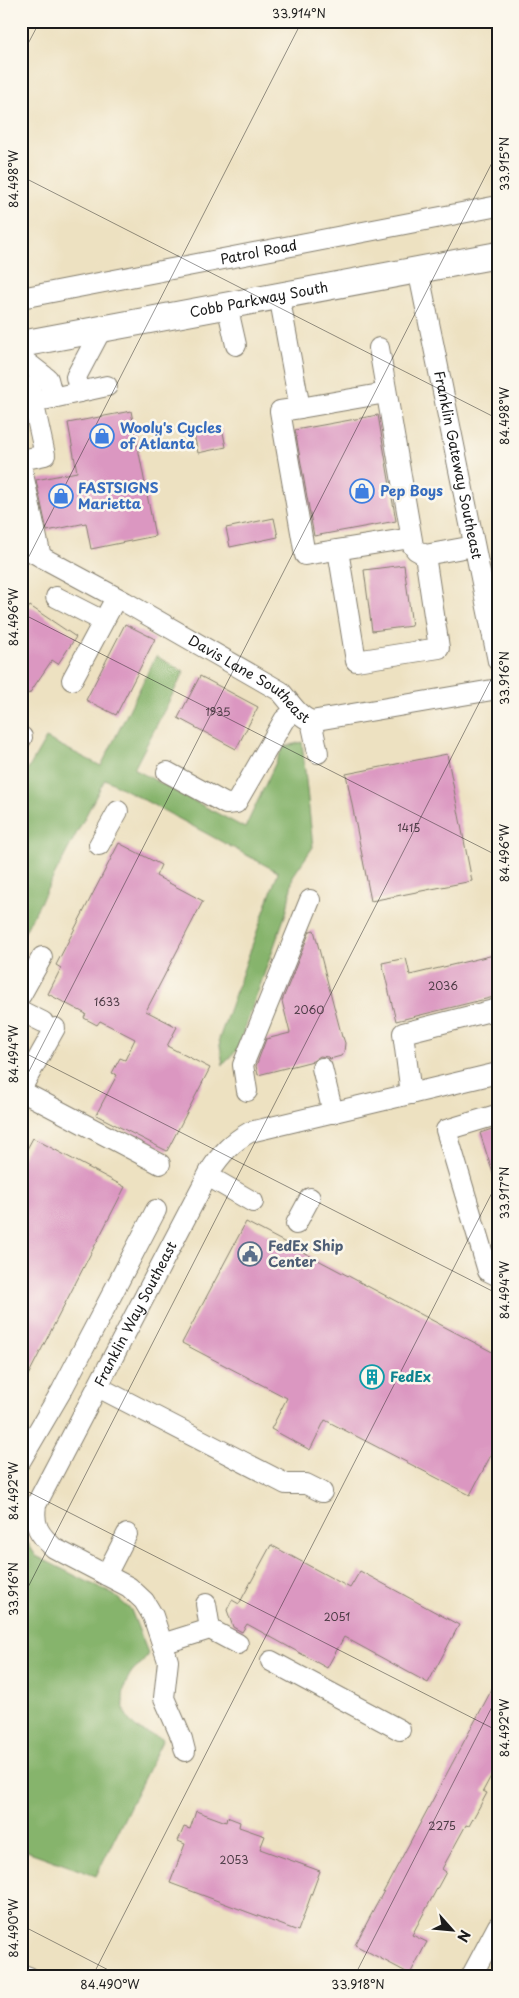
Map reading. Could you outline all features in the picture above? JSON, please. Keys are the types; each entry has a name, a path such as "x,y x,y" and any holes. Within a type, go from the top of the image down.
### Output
{"main road":[{"name":"Cobb Parkway South","path":"21,344 498,255"}],"street":[{"name":"Patrol Road","path":"21,298 498,206"},
{"name":"Franklin Gateway Southeast","path":"418,269 474,546 494,622 498,661"},
{"path":"279,295 300,408"},
{"path":"227,305 236,345"},
{"path":"80,392 76,377 102,328"},
{"path":"379,348 412,546 425,555 474,546"},
{"path":"21,358 48,379 39,396 45,455 21,460"},
{"path":"39,396 80,392 107,386"},
{"path":"386,393 280,412 305,555 411,538"},
{"path":"21,465 42,557"},
{"name":"Davis Lane Southeast","path":"21,546 280,691 303,718 312,721 498,689"},
{"path":"338,550 356,661 439,648 425,555"},
{"path":"56,597 103,621"},
{"path":"72,680 116,598"},
{"path":"167,772 226,804 236,803 284,720 295,710"},
{"path":"312,721 318,753"},
{"path":"99,845 118,811"},
{"path":"247,1091 243,1065 310,900"},
{"path":"21,995 42,957"},
{"path":"410,1094 404,1033 498,1009"},
{"path":"21,1011 49,1025 21,1090 70,1110 160,1164"},
{"path":"318,1072 333,1113"},
{"name":"Franklin Way Southeast","path":"185,1752 182,1739 164,1698 168,1661 153,1616 144,1601 129,1587 54,1548 44,1539 38,1529 34,1517 36,1505 218,1157 229,1146 250,1132 498,1074"},
{"path":"496,1115 446,1130 488,1271 498,1276"},
{"path":"208,1176 254,1202"},
{"path":"296,1224 310,1198"},
{"path":"21,1460 62,1390 156,1210"},
{"path":"98,1387 286,1484 306,1484 322,1492"},
{"path":"106,1575 127,1534"},
{"path":"206,1604 210,1629"},
{"path":"162,1644 210,1629 238,1644"},
{"path":"271,1661 400,1730"},
{"path":"471,1977 498,1926"},
{"path":"21,1974 29,1977"}],"green space":[{"path":"156,656 184,672 134,769 245,828 283,747 302,742 313,847 293,876 287,910 237,1050 223,1065 219,1039 278,872 105,779 21,939 21,782 46,738 101,766"},
{"path":"21,1532 36,1556 114,1595 131,1610 148,1653 127,1680 123,1702 127,1717 132,1724 138,1729 163,1739 96,1876 21,1849"}],"building":[{"path":"131,411 155,536 91,549 86,523 47,531 36,480 77,472 68,423"},
{"path":"378,415 396,521 314,536 295,430"},
{"path":"222,428 226,447 198,453 194,434"},
{"path":"274,518 278,537 230,547 226,528"},
{"path":"404,565 412,626 372,631 364,570"},
{"path":"30,606 76,637 58,664 52,660 29,694 21,689 21,618"},
{"path":"125,624 155,639 116,715 86,700"},
{"path":"200,676 258,707 236,749 178,718"},
{"path":"447,754 472,881 371,901 346,774"},
{"path":"119,843 161,865 156,876 203,901 146,1011 177,1027 167,1046 210,1068 167,1151 96,1115 117,1075 112,1073 120,1058 125,1060 135,1039 100,1021 97,1025 84,1018 86,1014 48,994 61,968 56,965"},
{"path":"314,930 345,1043 344,1052 341,1056 330,1059 320,1056 313,1061 258,1075 256,1066 266,1039 290,1033 282,1001 310,931"},
{"path":"498,954 498,996 396,1021 382,963 406,958 410,975"},
{"path":"498,1127 498,1180 495,1180 480,1133"},
{"path":"33,1138 125,1187 21,1389 21,1160"},
{"name":"FedEx","path":"246,1222 498,1355 498,1442 470,1495 325,1420 310,1450 271,1429 287,1398 182,1343"},
{"path":"271,1545 350,1588 360,1571 459,1625 428,1683 344,1637 327,1668 247,1624 242,1632 233,1627 227,1610 232,1600 239,1604"},
{"path":"498,1678 498,1763 483,1791 487,1793 469,1826 466,1825 442,1869 446,1872 412,1935 427,1942 410,1974 355,1945"},
{"path":"196,1811 226,1822 227,1817 240,1822 239,1827 265,1836 260,1849 320,1871 298,1931 170,1883 185,1844 178,1841 184,1827 190,1829"}],"place":[{"name":"Wooly's Cycles of Atlanta","path":"102,436"},
{"name":"Pep Boys","path":"362,491"},
{"name":"FASTSIGNS Marietta","path":"61,496"},
{"name":"FedEx Ship Center","path":"250,1254"},
{"name":"FedEx","path":"372,1377"}]}
